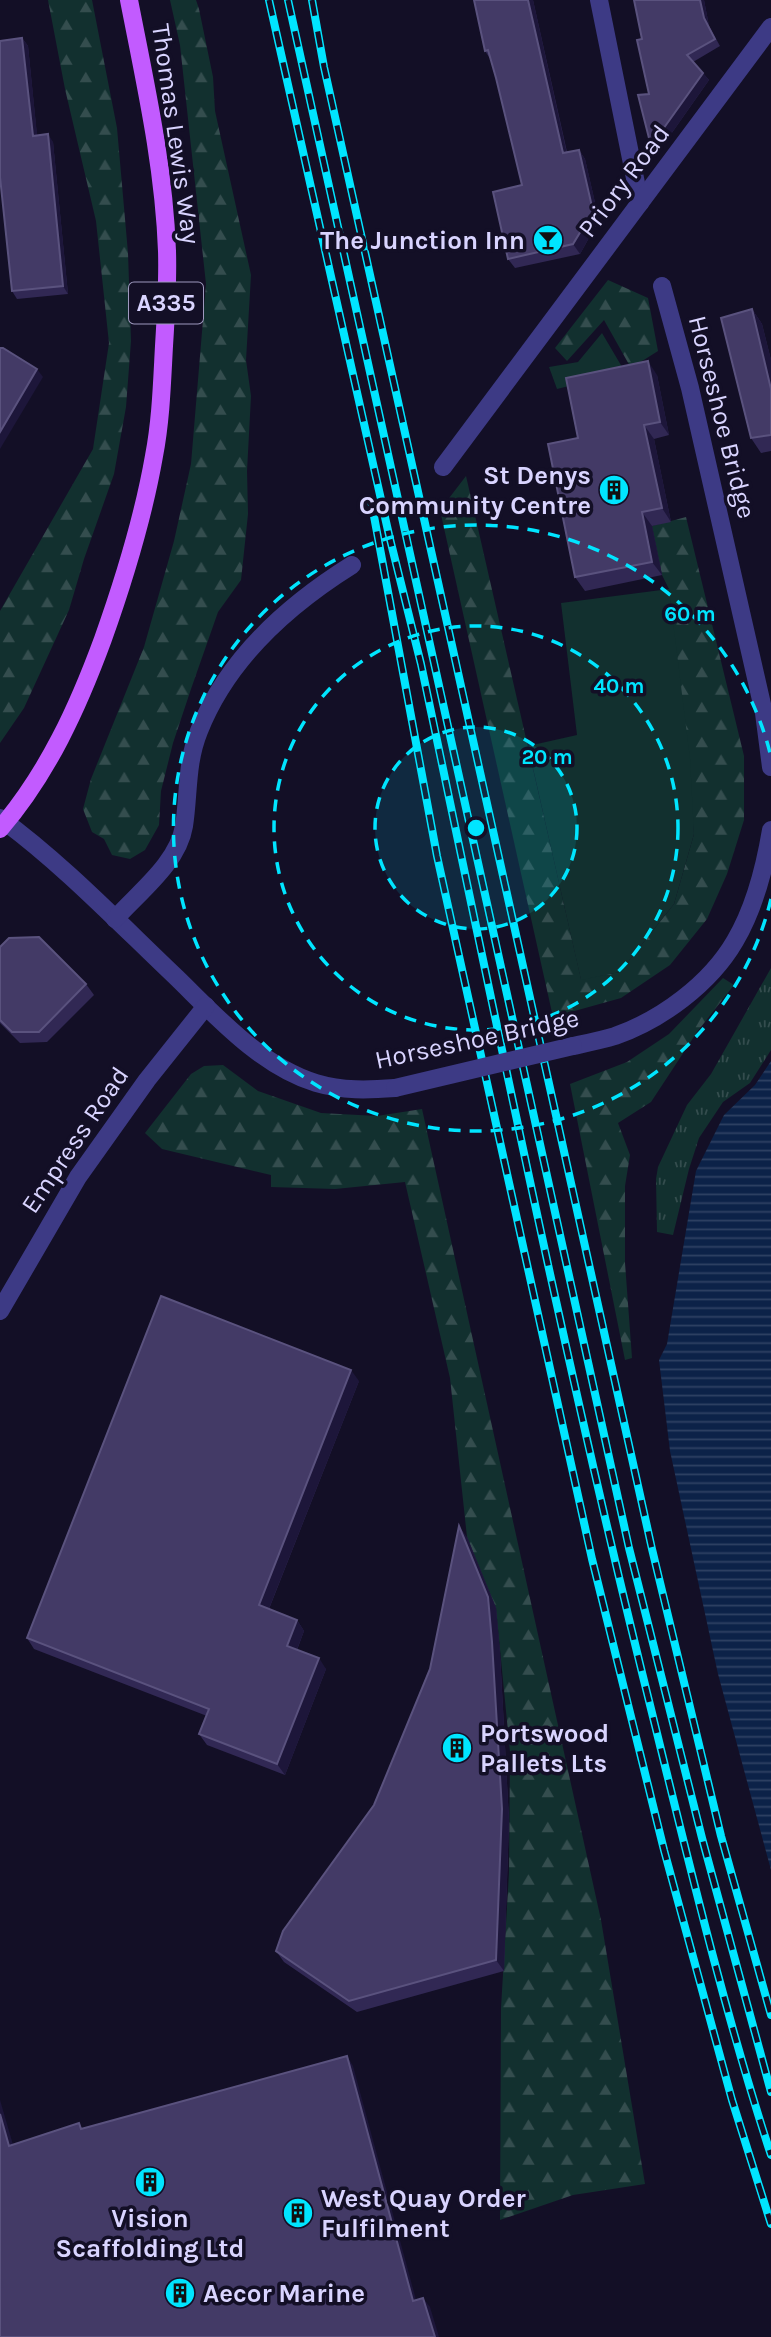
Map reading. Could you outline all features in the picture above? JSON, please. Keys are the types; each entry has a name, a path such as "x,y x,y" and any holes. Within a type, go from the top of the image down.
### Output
{"main road":[{"name":"Thomas Lewis Way","path":"2,823 44,767 74,714 115,604 139,526 155,455 166,318 167,251 148,95 129,0"}],"street":[{"path":"599,0 640,203"},
{"name":"Priory Road","path":"443,467 771,27"},
{"name":"Horseshoe Bridge","path":"662,286 690,388 758,686 771,767"},
{"path":"115,919 174,852 184,827 192,752 220,690 279,619 301,599 352,565"},
{"name":"Horseshoe Bridge","path":"2,823 115,919 252,1046 285,1069 315,1082 355,1091 395,1088 615,1036 658,1017 687,995 714,969 735,941 763,873 771,830"},
{"name":"Empress Road","path":"0,1311 78,1177 147,1080 206,1006"}],"green space":[{"path":"48,0 92,0 117,128 128,253 131,341 126,407 114,474 69,610 24,708 0,743 0,611 93,449 109,343 96,221 65,89"},
{"path":"170,0 196,0 199,9 213,77 215,111 251,275 246,360 251,396 248,514 241,580 218,612 191,689 161,791 159,825 145,850 130,859 112,855 104,839 92,832 83,809 91,779 144,647 174,541 191,464 206,284 180,45"},
{"path":"608,280 648,298 658,351 631,368 604,320 567,361 555,348"},
{"path":"602,333 625,372 557,389 549,367 578,362"},
{"path":"466,476 581,979 620,972 674,904 694,834 669,589 662,575 652,526 686,517 744,756 744,820 727,874 707,919 670,965 621,998 553,1017 440,510"},
{"path":"669,589 690,759 694,834 674,904 620,972 581,980 528,746 577,735 561,603"},
{"path":"771,968 771,1050 750,1083 723,1102 699,1138 673,1235 657,1232 658,1167 687,1105 711,1074"},
{"path":"723,978 734,985 697,1032 651,1102 618,1123 630,1155 625,1186 625,1263 632,1358 625,1360 570,1084 627,1062 669,1034"},
{"path":"223,1065 258,1091 321,1113 377,1116 422,1109 601,1920 645,2184 573,2195 500,2220 501,2008 509,1873 510,1752 496,1608 467,1537 450,1378 405,1182 335,1189 271,1187 271,1175 162,1149 145,1133 191,1074 204,1066"}],"water":[{"path":"771,1061 771,1870 718,1674 670,1451 659,1360 667,1344 696,1171 724,1115 755,1085"}],"building":[{"path":"474,0 528,0 563,153 579,150 593,211 573,244 508,259 493,192 522,185 496,78 488,50 485,51"},
{"path":"634,0 700,0 704,18 715,39 687,55 703,73 651,146 638,95 649,94 637,40 642,39"},
{"path":"22,38 33,136 48,134 63,286 12,291 0,177 0,41"},
{"path":"752,309 771,389 771,435 751,438 721,318"},
{"path":"0,348 37,369 0,432"},
{"name":"St Denys Community Centre","path":"648,361 660,422 644,425 662,508 642,512 652,562 575,577 548,444 578,438 566,378"},
{"path":"39,937 86,984 39,1032 12,1032 0,1020 0,947 9,938"},
{"path":"161,1296 351,1370 259,1605 297,1620 287,1646 319,1658 277,1764 199,1734 209,1709 27,1638"},
{"name":"Portswood Pallets Lts","path":"459,1526 488,1597 492,1642 502,1809 496,1960 349,2001 276,1951 283,1931 374,1805 430,1669"},
{"path":"347,2056 413,2301 423,2298 435,2337 0,2337 0,2114 9,2146 79,2123 81,2129"}],"railway":[{"path":"269,0 389,535 421,664 590,1455 708,1937 771,2155"},
{"path":"288,0 629,1548 702,1838 771,2092"},
{"path":"312,0 324,67 652,1549 721,1836 771,2015"},
{"path":"371,500 437,856 592,1559 664,1850 732,2100 771,2224"}],"place":[{"name":"The Junction Inn","path":"548,240"},
{"name":"St Denys Community Centre","path":"614,490"},
{"name":"Portswood Pallets Lts","path":"457,1748"},
{"name":"Vision Scaffolding Ltd","path":"150,2182"},
{"name":"West Quay Order Fulfilment","path":"298,2213"},
{"name":"Aecor Marine","path":"180,2293"}]}
